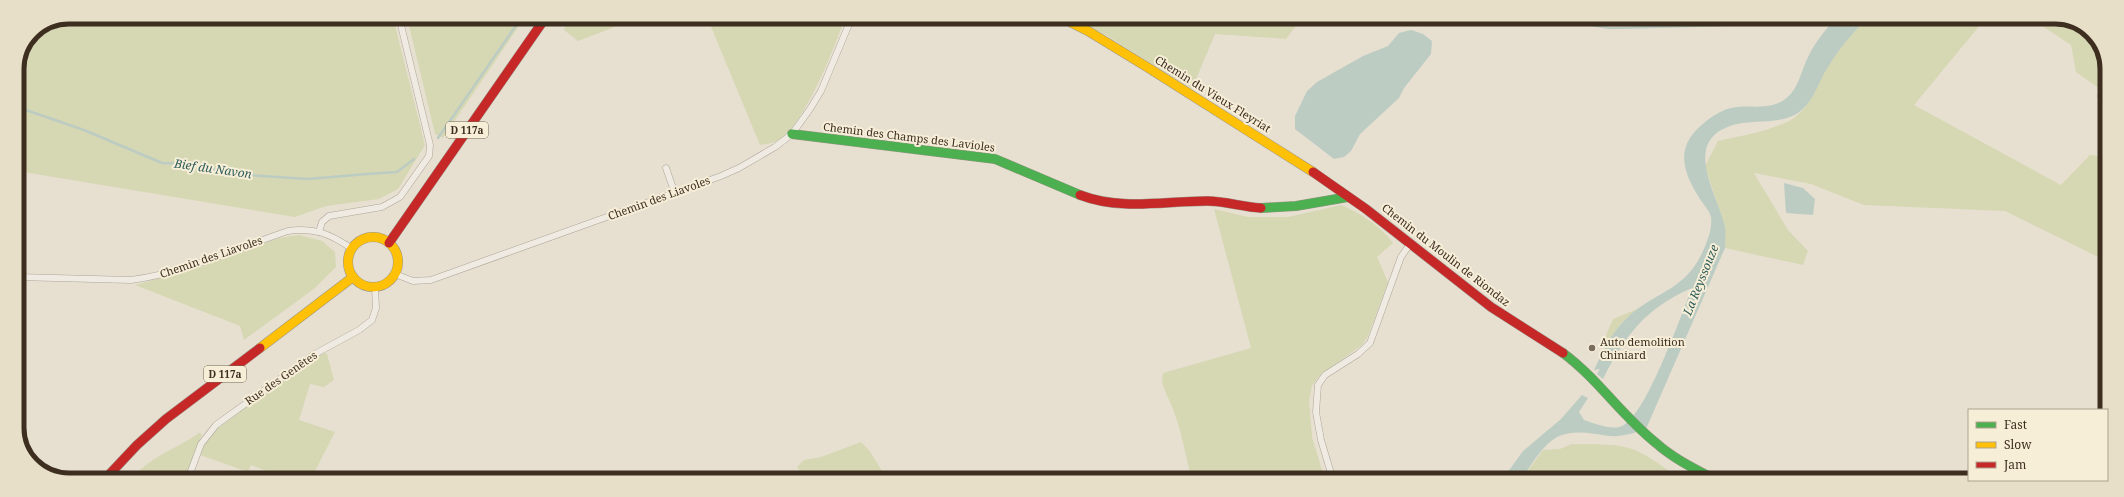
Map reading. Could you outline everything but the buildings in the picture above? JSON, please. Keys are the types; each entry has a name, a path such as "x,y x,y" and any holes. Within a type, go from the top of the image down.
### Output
{"street":[{"path":"319,232 322,222 329,216 382,207 400,197 429,156 430,145 401,24"},
{"name":"D 117a","path":"389,243 541,24"},
{"name":"Chemin des Liavoles","path":"395,274 413,281 431,280 740,168 776,147 792,134 821,91 849,24"},
{"name":"Chemin du Vieux Fleyriat","path":"1073,24 1114,46 1300,164 1348,197"},
{"name":"Chemin des Champs des Lavioles","path":"792,134 994,159 1016,165 1054,184 1095,200 1123,205 1143,206 1207,201 1262,208 1281,207 1348,197"},
{"path":"666,168 674,191"},
{"name":"Chemin du Moulin de Riondaz","path":"1348,197 1491,307 1550,344 1580,366 1643,432 1684,464 1702,473"},
{"name":"Chemin des Liavoles","path":"24,277 131,280 147,278 169,273 288,232 301,230 319,232 332,236 352,248"},
{"path":"365,238 382,238 389,243 397,258 395,274 390,280 375,287 367,287 353,278 347,263 352,248 365,238"},
{"path":"1331,473 1324,454 1316,412 1318,385 1325,375 1358,354 1370,343 1401,257 1410,244"},
{"name":"D 117a","path":"111,473 137,445 166,419 353,278"},
{"name":"Rue des Genêtes","path":"190,473 201,444 216,425 312,355 359,330 372,320 376,308 375,287"}],"green space":[{"path":"69,24 395,24 425,145 398,189 379,199 326,206 295,217 24,172 24,69 27,52 32,44 37,37 52,27"},
{"path":"409,24 520,24 443,138 435,134"},
{"path":"567,24 623,24 578,41 564,30"},
{"path":"710,24 842,24 827,65 809,101 799,117 790,130 778,140 760,145"},
{"path":"1083,24 1297,24 1286,39 1215,34 1192,89 1106,35"},
{"path":"1862,24 1981,24 1914,105 2061,185 2090,155 2100,156 2100,258 2005,211 1864,205 1811,184 1754,173 1788,230 1808,251 1803,265 1725,248 1725,227 1705,166 1718,141 1772,128 1789,121 1796,116 1802,111 1812,97 1827,67 1851,35"},
{"path":"2039,24 2055,24 2072,27 2089,39 2097,52 2100,66 2100,89 2076,72 2071,45"},
{"path":"1341,205 1370,221 1393,243 1377,257 1388,282 1368,336 1362,345 1319,376 1312,386 1309,401 1312,437 1323,473 1190,473 1174,411 1163,384 1163,373 1251,348 1214,209 1248,217 1288,217"},
{"path":"299,235 322,241 335,252 336,267 315,288 244,340 240,326 135,285 186,271 279,238"},
{"path":"1640,308 1622,322 1607,343 1604,340 1613,319"},
{"path":"324,353 327,354 334,380 324,387 310,384 299,420 335,432 314,473 272,473 251,465 248,472 200,455 204,443 217,429 313,359"},
{"path":"199,433 202,434 187,473 137,473 147,464"},
{"path":"861,442 869,450 883,473 802,473 797,467 804,460 821,457"},
{"path":"1572,444 1615,445 1632,449 1645,455 1672,473 1526,473 1543,450 1560,449"}],"water":[{"name":"La Reyssouze","path":"1830,24 1862,24 1837,54 1824,73 1812,98 1798,113 1783,119 1733,125 1717,133 1708,143 1705,156 1706,170 1725,227 1725,248 1646,429 1618,436 1570,433 1557,437 1546,445 1526,473 1507,473 1523,451 1561,419 1582,395 1588,398 1579,412 1584,420 1613,428 1622,426 1631,418 1642,404 1662,363 1692,288 1662,304 1638,324 1611,363 1603,379 1597,374 1600,369 1594,370 1610,339 1622,323 1646,303 1669,289 1690,272 1699,259 1707,241 1711,217 1709,211 1693,186 1686,170 1684,161 1687,144 1692,135 1700,127 1720,112 1738,107 1772,105 1784,100 1793,91 1811,50"},
{"path":"1411,30 1423,34 1432,41 1431,54 1404,88 1399,98 1360,134 1351,151 1344,157 1334,159 1295,129 1295,116 1307,91 1317,82 1363,56 1388,46 1399,33"},
{"path":"1784,183 1803,188 1815,199 1813,215 1786,213"}],"waterway":[{"name":"Bief du Navon","path":"438,138 517,24"},
{"name":"Bief du Navon","path":"1584,24 1610,28 1770,24"},
{"name":"Bief du Navon","path":"24,109 84,130 162,163 192,164 233,174 308,179 397,172 414,159"}],"traffic: fast":[{"path":"792,134 995,159 1080,195"},
{"path":"1261,208 1296,206 1348,197"},
{"path":"1563,353 1588,374 1632,421 1663,449 1703,473"}],"traffic: slow":[{"path":"1074,24 1147,67 1313,172"},
{"path":"368,237 378,237 391,244 398,257 398,262 398,267 391,280 378,287 368,287 359,283 352,276 348,267 348,257 352,248 359,241 368,237"},
{"path":"260,348 353,277"}],"traffic: jam":[{"path":"389,243 541,24"},
{"path":"1313,172 1366,209 1491,307 1563,353"},
{"path":"1080,195 1112,203 1143,204 1207,201 1261,208"},
{"path":"111,473 137,445 166,419 260,348"}],"place":[{"name":"Auto demolition Chiniard","path":"1592,348"}]}
